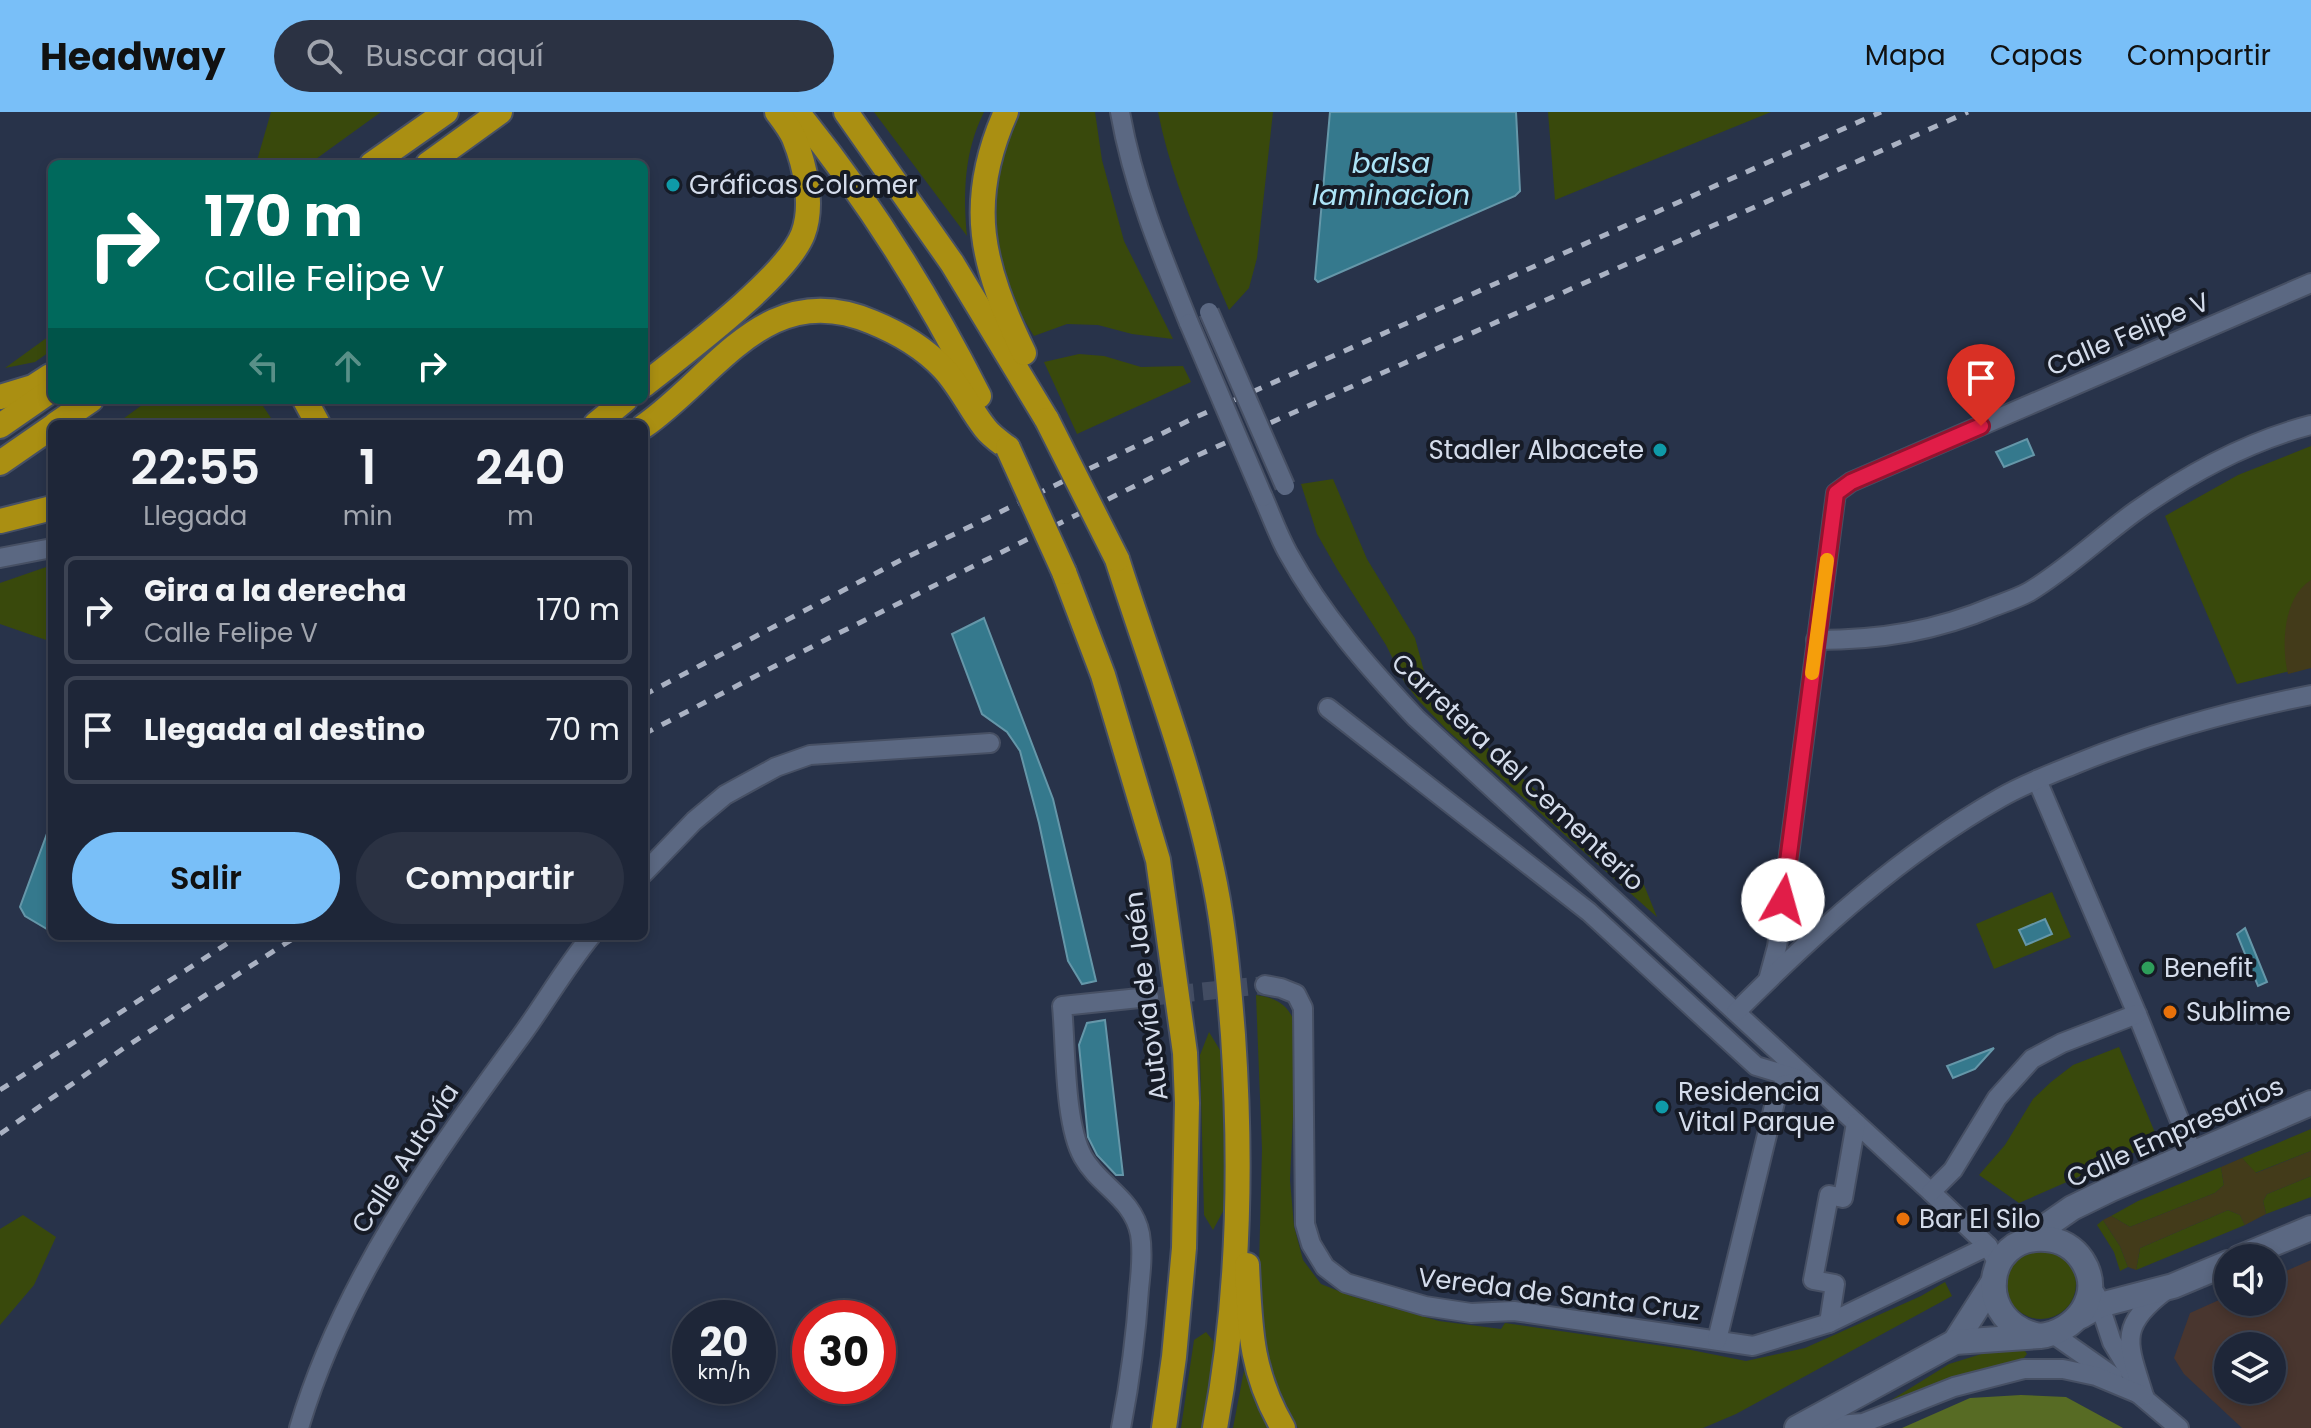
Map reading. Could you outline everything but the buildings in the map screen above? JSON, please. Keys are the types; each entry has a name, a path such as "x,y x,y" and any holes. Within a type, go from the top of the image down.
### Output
{"highway":[{"path":"378,160 446,112"},
{"path":"434,160 500,112"},
{"path":"648,382 765,283 788,259 803,235 809,212 806,185 794,136 777,112"},
{"name":"Autovía de Jaén","path":"797,112 822,142 889,240 1008,448 1064,572 1103,675 1158,860 1185,1053 1187,1103 1184,1248 1164,1428"},
{"path":"846,112 952,263 1047,420 1117,559 1188,781 1215,884 1228,972 1252,1349 1262,1387 1283,1428"},
{"path":"1006,112 986,170 982,199 985,249 1004,311 1032,369 1047,420"},
{"path":"444,160 456,145"},
{"path":"648,423 737,344 777,317 816,310 858,316 893,330 919,346 957,385 986,430 1008,448"},
{"path":"0,397 33,387 48,377"},
{"path":"0,426 48,393"},
{"path":"63,420 85,404"},
{"path":"601,420 620,404"},
{"path":"0,463 48,430"},
{"path":"0,521 48,509"},
{"path":"1215,1428 1236,1259 1238,1115"}],"main road":[{"name":"Calle Empresarios","path":"2024,1241 2072,1208 2311,1103"},
{"path":"2273,1244 2311,1228"},
{"path":"1955,1342 1993,1264 2024,1241 2053,1239 2077,1253 2086,1265 2090,1279 2090,1311"},
{"path":"1993,1264 1996,1305 2004,1317 2026,1333 2046,1335"},
{"path":"1803,1425 1955,1342 2046,1335 2068,1328 2090,1311 2173,1286 2214,1269"}],"street":[{"name":"Carretera del Cementerio","path":"1120,112 1127,152 1149,222 1189,323 1287,551 1318,602 1376,676 1416,718 1931,1192 1993,1264"},
{"name":"Calle Felipe V","path":"1816,640 1836,493 1851,482 2311,283"},
{"path":"1209,312 1285,486"},
{"path":"1768,980 1777,947 1816,640 1905,635 1963,620 2027,593 2083,554 2136,510 2211,464 2311,425"},
{"path":"0,558 48,549"},
{"path":"1736,1012 1848,905 1934,840 2001,797 2129,742 2177,726 2311,695"},
{"path":"1328,708 1589,912 1756,1066 1809,1081"},
{"path":"648,869 694,821 725,795 776,767 810,755 990,743"},
{"path":"2037,780 2193,1154"},
{"name":"Calle Autovía","path":"299,1428 330,1341 371,1258 481,1088 588,940"},
{"name":"Vereda de Santa Cruz","path":"1265,985 1296,994 1303,1008 1304,1211 1311,1244 1325,1267 1346,1283 1450,1311 1514,1311 1753,1346 1829,1323 1993,1264"},
{"path":"1121,1428 1135,1351 1140,1232 1128,1203 1095,1175 1074,1135 1062,1006 1149,997"},
{"path":"1931,1192 1953,1170 1997,1098 2032,1059 2062,1043 2137,1014"},
{"path":"1717,1340 1775,1102 1783,1085 1809,1081"},
{"path":"1829,1323 1835,1284 1813,1280 1829,1195 1843,1198 1856,1123"},
{"path":"2144,1396 2128,1341 2133,1323 2141,1311 2173,1286"},
{"path":"2090,1311 2144,1396"},
{"path":"2046,1335 2144,1396 2179,1428"},
{"path":"1803,1425 1863,1423 1954,1387 2024,1369 2063,1369 2096,1376 2144,1396"}],"shaded area":[{"path":"2311,1260 2311,1428 2242,1428 2216,1404 2286,1404 2286,1332 2214,1332 2214,1402 2184,1374 2174,1358 2190,1313 2214,1302 2214,1316 2286,1316 2286,1271"}],"green space":[{"path":"271,112 381,112 315,160 257,160"},
{"path":"874,112 984,112 972,142 966,173 967,236"},
{"path":"1016,112 1095,112 1102,160 1124,241 1173,339 1132,334 1098,325 1067,324 1034,336 1008,284 995,227 995,198"},
{"path":"1158,112 1273,112 1257,258 1249,288 1229,310 1179,188"},
{"path":"1548,112 1771,112 1555,200"},
{"path":"48,337 48,353 35,362 5,368"},
{"path":"1079,354 1104,356 1141,367 1183,366 1191,382 1077,434 1044,362"},
{"path":"144,404 262,404 272,420 122,420"},
{"path":"2311,446 2311,666 2237,684 2165,516 2238,475"},
{"path":"1333,479 1367,559 1415,638 1424,671 1436,697 1479,740 1644,885 1657,917 1447,730 1405,683 1386,645 1317,534 1301,484"},
{"path":"48,566 48,641 0,624 0,583"},
{"path":"2052,892 2071,937 1994,969 1976,924"},
{"path":"1256,995 1283,1005 1297,1030 1290,1180 1294,1226 1303,1260 1321,1284 1351,1296 1439,1321 1501,1329 1505,1323 1746,1361 1805,1348 1921,1296 1945,1282 1952,1296 1736,1414 1703,1428 1298,1428 1271,1384 1258,1305 1262,1149"},
{"path":"1209,1032 1223,1055 1227,1121 1226,1206 1213,1230 1204,1215 1200,1055"},
{"path":"2119,1047 2156,1135 2151,1145 2019,1203 1979,1175 2005,1145 2033,1099 2051,1082 2073,1065"},
{"path":"2311,1129 2311,1151 2255,1173 2242,1158"},
{"path":"2221,1167 2224,1185 2215,1193 2130,1227 2111,1216 2138,1201"},
{"path":"2311,1176 2311,1197 2266,1214 2263,1201 2267,1194"},
{"path":"2228,1210 2240,1215 2245,1225 2136,1270 2140,1248"},
{"path":"23,1215 56,1237 34,1285 0,1325 0,1229"},
{"path":"2103,1220 2120,1246 2128,1267 2120,1271 2114,1252 2097,1225"},
{"path":"2041,1249 2066,1259 2076,1284 2066,1309 2041,1319 2016,1309 2006,1284 2016,1259"},
{"path":"1206,1332 1215,1343 1206,1428 1181,1428 1194,1340"},
{"path":"2004,1347 2023,1348 2027,1354 2023,1359 1880,1407 1949,1364"},
{"path":"1245,1365 1272,1428 1233,1428"},
{"path":"2021,1395 2066,1397 2123,1428 1902,1428 1970,1398"}],"sand":[{"path":"2311,580 2311,668 2288,674 2286,623 2295,598"},
{"path":"2311,1151 2311,1176 2267,1194 2263,1201 2266,1214 2245,1225 2240,1215 2228,1210 2140,1248 2136,1270 2128,1267 2120,1246 2103,1220 2111,1216 2130,1227 2215,1193 2224,1185 2221,1167 2242,1158 2256,1173"}],"water":[{"name":"balsa laminacion","path":"1330,112 1516,112 1520,191 1515,196 1318,282 1315,279"},
{"path":"2027,439 2034,455 2004,467 1996,452"},
{"path":"984,618 1053,799 1096,981 1082,984 1068,961 1039,823 1020,751 1007,732 982,714 952,634"},
{"path":"48,831 48,930 25,916 20,907"},
{"path":"2045,919 2052,934 2026,945 2019,930"},
{"path":"2245,928 2267,982 2258,986 2237,934"},
{"path":"1105,1020 1123,1175 1116,1175 1097,1155 1088,1137 1079,1045 1087,1023"},
{"path":"1994,1048 1975,1069 1953,1078 1947,1066"}],"tunnel":[{"path":"1149,997 1265,985"}],"railway":[{"path":"648,693 901,560 1196,417 1881,112"},
{"path":"648,732 1187,460 1968,112"},
{"path":"0,1090 233,940"},
{"path":"0,1134 124,1048 291,940"}],"slow traffic":[{"path":"1812,673 1827,560"}],"place":[{"name":"Gráficas Colomer","path":"673,185"},
{"name":"Stadler Albacete","path":"1660,450"},
{"name":"Benefit","path":"2148,968"},
{"name":"Sublime","path":"2170,1012"},
{"name":"Residencia Vital Parque","path":"1662,1107"},
{"name":"Bar El Silo","path":"1903,1219"}],"route":[{"path":"1783,900 1836,493 1851,482 1981,426"}]}
